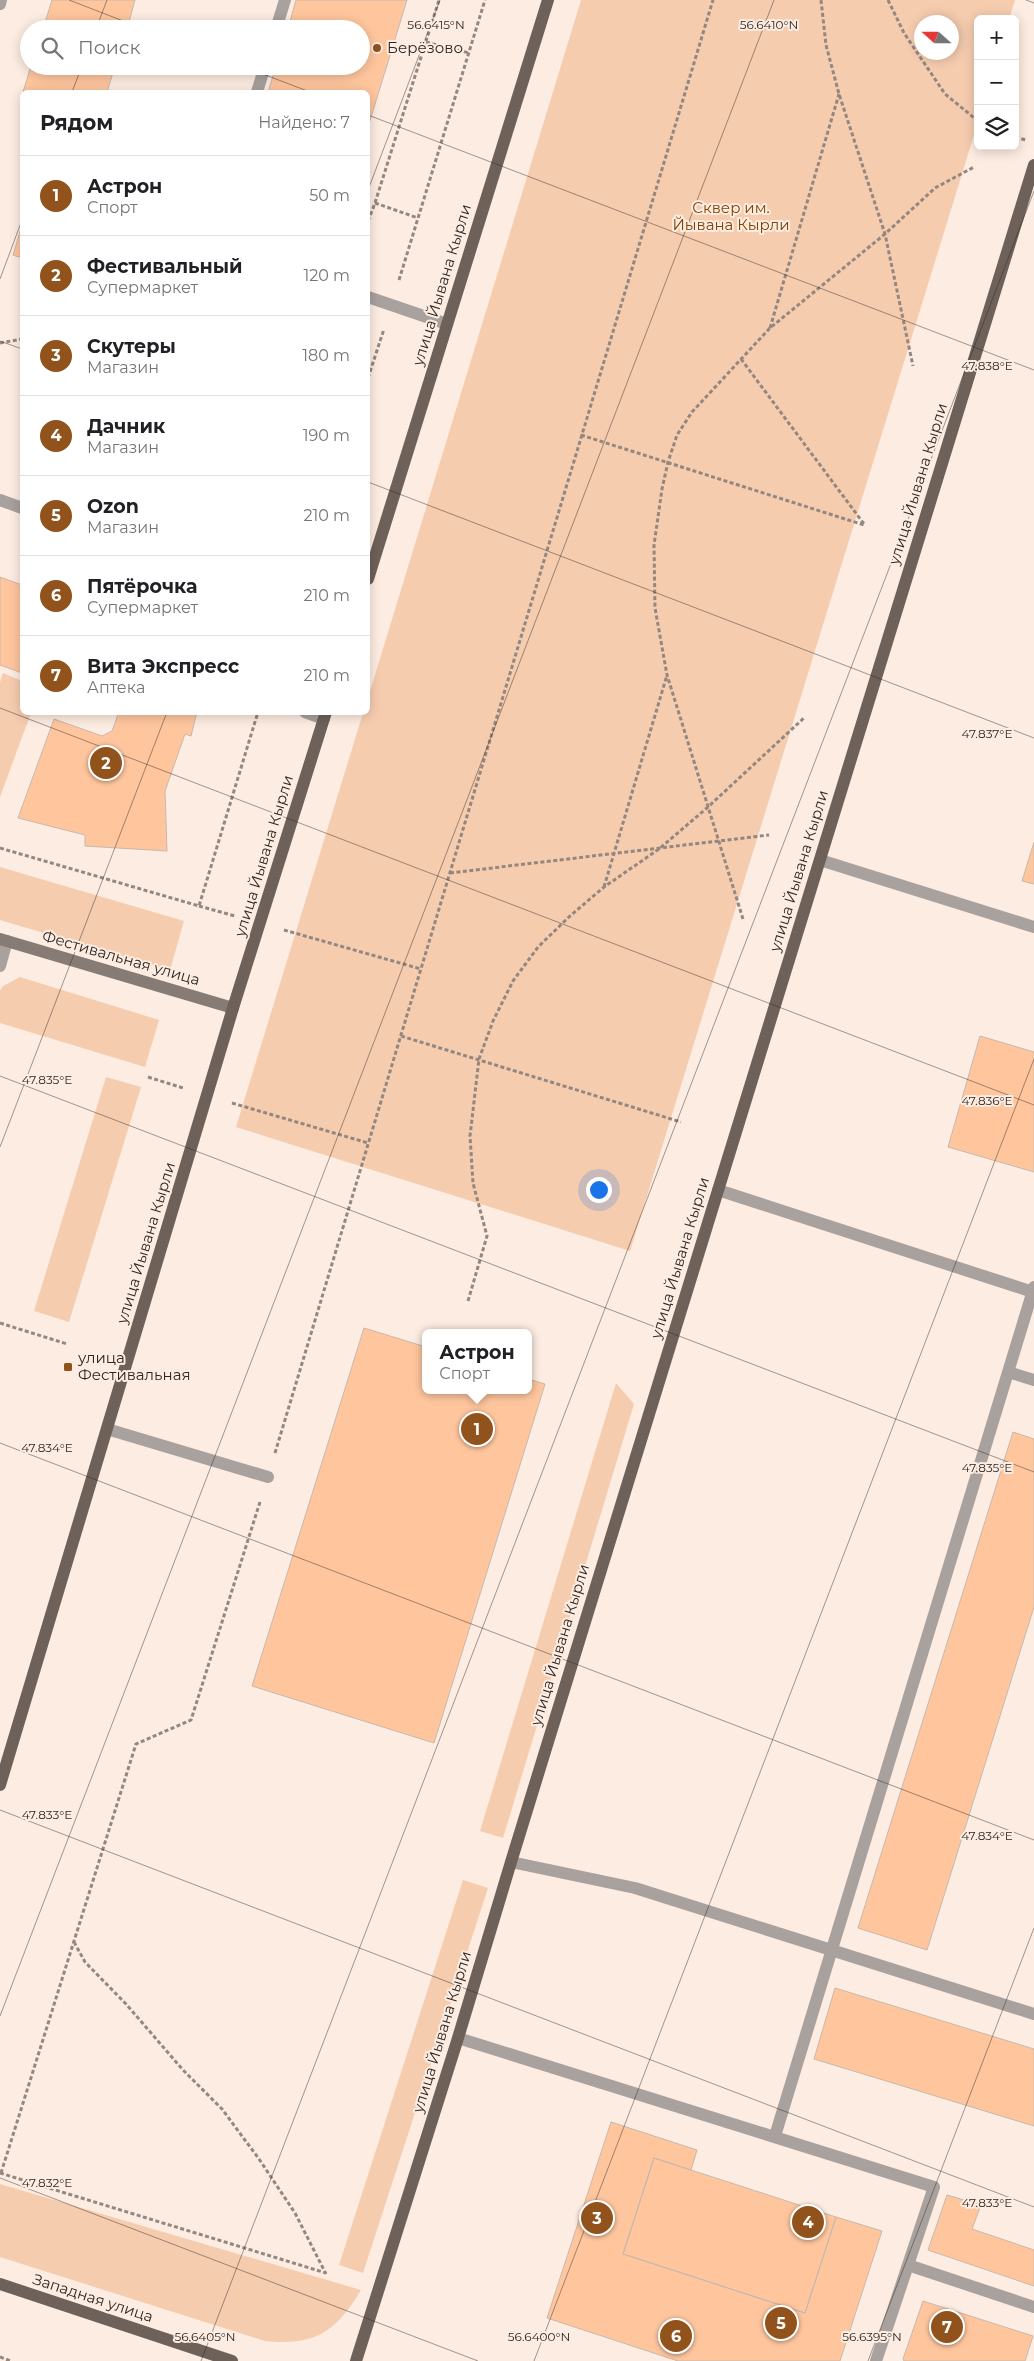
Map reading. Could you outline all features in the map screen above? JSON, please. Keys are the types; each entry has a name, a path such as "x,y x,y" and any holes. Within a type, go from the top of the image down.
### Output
{"main road":[{"name":"улица Йывана Кырли","path":"370,573 548,0"},
{"name":"улица Йывана Кырли","path":"356,2361 458,2038 1034,165"},
{"name":"улица Йывана Кырли","path":"0,1785 233,1008 325,716"},
{"name":"Западная улица","path":"0,2284 232,2361"}],"street":[{"name":"Фестивальная улица","path":"4,940 233,1008"}],"lane":[{"path":"0,4 1,0"},
{"path":"279,20 285,0"},
{"path":"257,90 262,75"},
{"path":"370,298 447,324"},
{"path":"0,500 20,507"},
{"path":"820,860 1034,927"},
{"path":"0,966 4,940"},
{"path":"718,1190 1033,1290 775,2136"},
{"path":"1008,1372 1034,1380"},
{"path":"107,1429 268,1478"},
{"path":"511,1862 635,1888 1034,2014"},
{"path":"458,2038 934,2187 876,2361"},
{"path":"908,2265 1034,2307"}],"path":[{"path":"370,216 439,0"},
{"path":"370,372 485,0"},
{"path":"74,1942 85,1962 126,2004 183,2070 222,2109 259,2158 295,2213 326,2274 0,2173 136,1744 191,1720 268,1478 713,0"},
{"path":"821,0 826,45 839,94 885,234 913,366"},
{"path":"888,0 904,33 945,94 974,118"},
{"path":"426,42 469,54"},
{"path":"770,328 839,94"},
{"path":"743,919 667,675 655,608 654,545 668,462 677,435 692,412 770,328 885,234 935,188 974,167"},
{"path":"375,203 418,218"},
{"path":"0,343 20,338"},
{"path":"581,435 864,525 741,359"},
{"path":"604,888 667,675"},
{"path":"199,906 257,715"},
{"path":"468,1301 487,1236 473,1183 470,1136 479,1059 493,1021 513,981 538,948 604,888 659,849 708,807 805,717"},
{"path":"450,873 769,835"},
{"path":"0,848 421,969"},
{"path":"401,1036 681,1122"},
{"path":"148,1077 368,1144"},
{"path":"0,1323 67,1344"},
{"path":"0,2357 11,2361"}],"green space":[{"name":"Сквер им. Йывана Кырли","path":"581,0 1015,0 1010,15 974,15 974,135 630,1251 236,1127 362,715 370,715 370,691"},
{"path":"3,673 20,680 20,715 30,715 0,797 0,682"},
{"path":"0,867 184,921 170,970 0,920"},
{"path":"20,977 159,1020 145,1067 0,1023 0,991 3,986"},
{"path":"106,1077 141,1087 69,1322 34,1311"},
{"path":"616,1383 634,1404 503,1838 480,1831"},
{"path":"463,1880 488,1888 363,2273 339,2265"},
{"path":"0,2184 361,2290 333,2326 322,2333 298,2341 265,2341 0,2257"}],"building":[{"path":"52,0 135,0 129,20 46,20"},
{"name":"Берёзово","path":"296,0 407,0 370,120 370,90 269,90 273,75 370,75 370,20 290,20"},
{"path":"28,75 112,75 108,90 24,90"},
{"path":"20,232 20,257 13,255"},
{"path":"0,577 20,584 20,672 0,665"},
{"path":"118,715 196,715 191,736 185,734 165,791 167,851 85,846 85,835 18,818 54,719 102,736 112,731"},
{"path":"1034,842 1034,884 1022,881"},
{"path":"980,1036 1034,1052 1034,1172 948,1147"},
{"path":"364,1328 422,1346 422,1394 532,1394 532,1380 545,1384 434,1743 252,1686"},
{"path":"1013,1432 1034,1439 1034,1607 927,1950 858,1928"},
{"path":"835,1988 1034,2049 1034,2126 814,2059"},
{"path":"611,2122 697,2150 691,2170 654,2158 623,2254 805,2313 836,2217 882,2231 840,2361 678,2361 547,2318"},
{"path":"654,2158 836,2217 805,2313 623,2254"},
{"path":"947,2195 981,2205 972,2229 1034,2250 1034,2286 928,2250"},
{"path":"923,2301 1033,2336 1025,2361 904,2361 903,2359"}],"place":[{"name":"Берёзово","path":"377,48"},
{"name":"Фестивальный","path":"106,763"},
{"name":"улица Фестивальная","path":"68,1367"},
{"name":"Астрон","path":"477,1429"},
{"name":"Скутеры","path":"597,2218"},
{"name":"Дачник","path":"808,2222"},
{"name":"Ozon","path":"781,2323"},
{"name":"Вита Экспресс","path":"947,2327"},
{"name":"Пятёрочка","path":"676,2336"}]}
